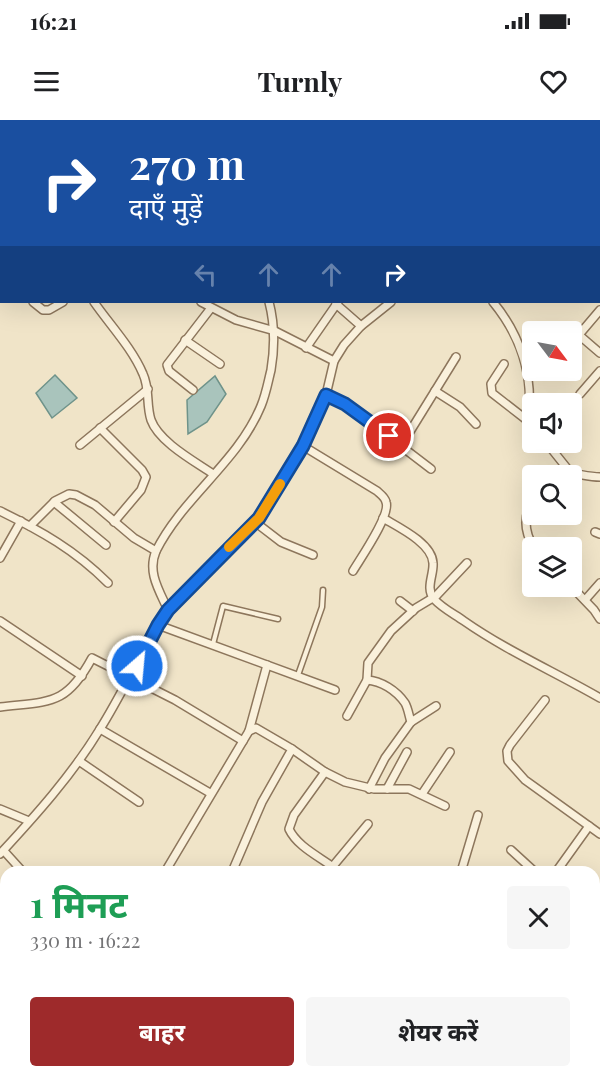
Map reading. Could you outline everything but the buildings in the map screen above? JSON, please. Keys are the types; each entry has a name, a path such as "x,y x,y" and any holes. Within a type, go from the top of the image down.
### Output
{"street":[{"path":"34,303 43,310 49,310 61,303"},
{"path":"95,303 143,373 148,389 152,420 158,430 180,452 213,474"},
{"path":"203,303 236,320 275,331 334,361"},
{"path":"168,610 155,579 151,562 174,520 234,450 261,406 275,349 275,331 269,303"},
{"path":"306,348 337,303 361,326"},
{"path":"17,866 2,852 79,761 131,677 168,610 255,522 273,497 303,446 326,395 334,361 344,345 361,326 389,303"},
{"path":"495,303 510,325 523,353 530,393"},
{"path":"193,390 167,368 168,361 211,308"},
{"path":"582,331 600,310"},
{"path":"582,338 600,353"},
{"path":"185,340 220,364"},
{"path":"401,446 456,357"},
{"path":"504,364 490,384 492,393 522,417"},
{"path":"581,393 600,371"},
{"path":"80,445 148,389"},
{"path":"435,391 460,407 476,424"},
{"path":"326,395 352,409 431,469"},
{"path":"100,428 142,470 146,477 141,490 114,522"},
{"path":"303,446 382,496 387,506 383,518 353,572"},
{"path":"555,453 565,465"},
{"path":"582,475 600,477"},
{"path":"30,526 54,502 69,494 76,495 95,506 134,538 156,551"},
{"path":"54,502 106,545"},
{"path":"0,511 30,526 82,558 108,583"},
{"path":"383,518 412,536 428,551 433,564 430,589 433,598 492,640 600,698"},
{"path":"0,558 21,521"},
{"path":"255,522 281,542 313,555"},
{"path":"346,716 367,680 368,663 391,631 413,611 433,598 467,563"},
{"path":"585,600 600,583"},
{"path":"582,597 600,619"},
{"path":"400,601 413,611"},
{"path":"0,621 82,676"},
{"path":"158,625 335,690"},
{"path":"0,707 43,702 59,697 72,688 92,658 203,716 243,741"},
{"path":"168,866 249,730 267,665"},
{"path":"367,680 378,681 392,690 406,704 411,722"},
{"path":"545,700 510,745 507,751 508,761 517,774 600,834"},
{"path":"369,789 385,758 411,722 436,706"},
{"path":"249,730 256,728 261,730 325,772 345,782 369,789 409,789 445,806"},
{"path":"100,729 210,793"},
{"path":"235,866 262,802 292,749"},
{"path":"387,789 407,752"},
{"path":"422,794 450,752"},
{"path":"79,761 140,802"},
{"path":"325,772 294,815 289,829 292,836 327,866"},
{"path":"0,809 29,821"},
{"path":"463,866 478,815"},
{"path":"333,866 368,824"},
{"path":"560,866 589,826"},
{"path":"511,850 528,866"}],"lane":[{"path":"298,676 322,607 323,590"},
{"path":"213,645 223,606 278,619"}],"water":[{"path":"55,375 77,398 52,418 36,393"},
{"path":"215,376 226,394 207,422 188,434 187,400"}],"slow traffic":[{"path":"229,547 259,518 280,484"}],"route":[{"path":"137,666 168,610 259,518 303,446 326,395 345,404 389,436"}]}
